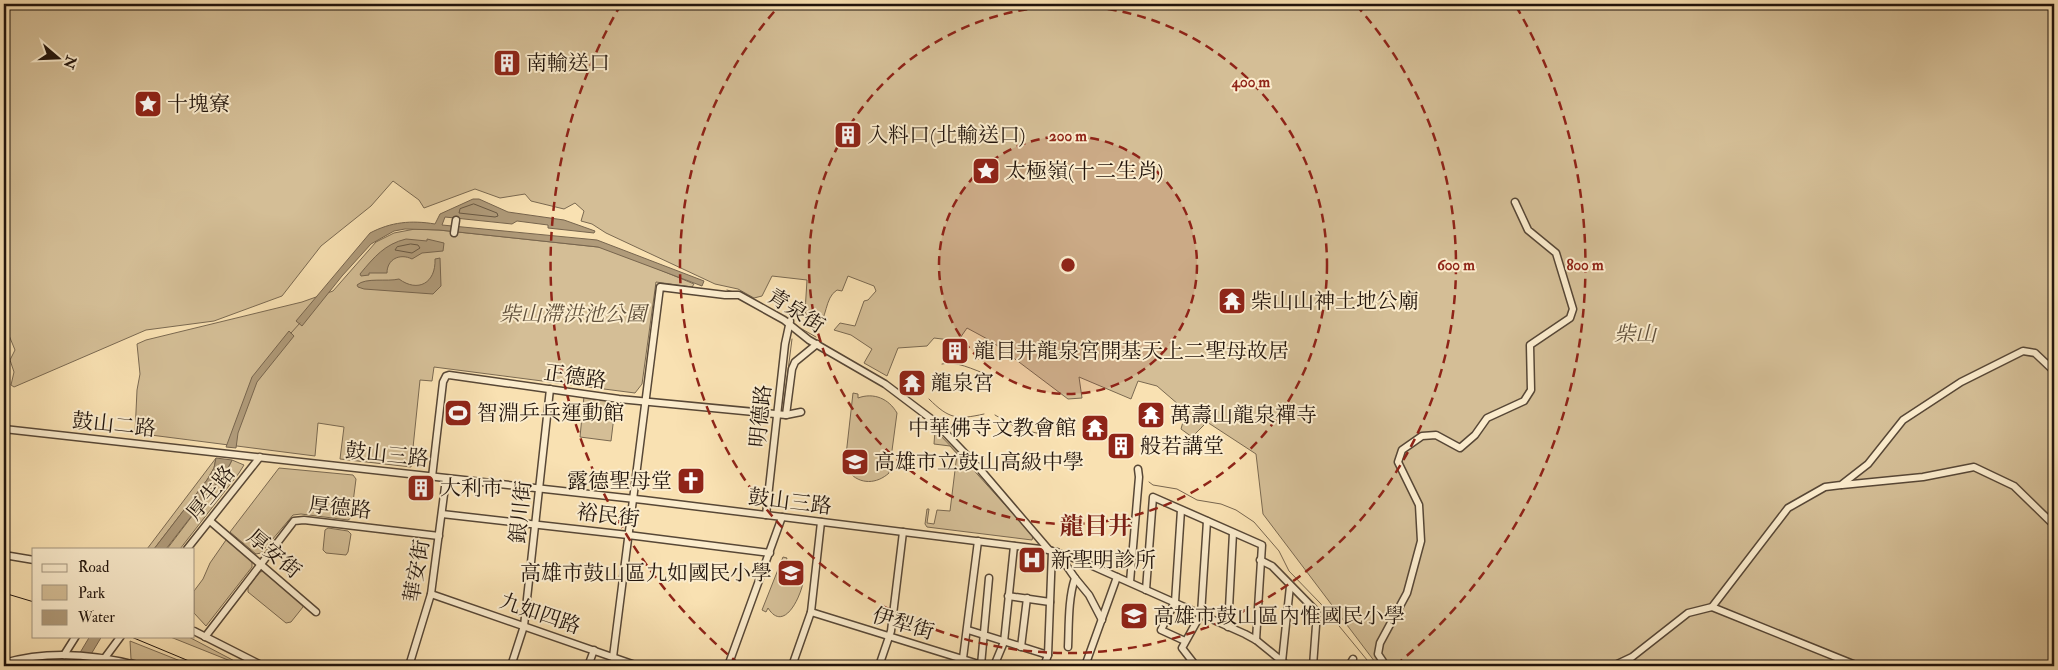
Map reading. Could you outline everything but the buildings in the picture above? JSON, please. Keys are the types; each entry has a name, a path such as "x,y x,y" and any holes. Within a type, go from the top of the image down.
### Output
{"street":[{"path":"1386,666 1378,654 1380,643 1407,593 1421,542 1419,505 1398,462 1402,450 1422,436 1436,435 1460,448 1475,435 1487,418 1524,401 1531,390 1530,345 1570,318 1573,309 1556,253 1528,230 1515,202"},
{"path":"454,233 456,220"},
{"name":"青泉街","path":"613,657 660,287 725,295 737,294 790,322 817,344 885,384 934,421 978,466 1089,595 1102,620"},
{"name":"明德路","path":"766,515 785,344 790,322"},
{"path":"786,415 792,369 795,362 817,344"},
{"path":"1841,485 1868,464 1903,420 1961,382 2023,351 2035,353 2054,371"},
{"path":"2048,364 2054,360"},
{"name":"正德路","path":"432,477 443,382 446,376 449,375 646,402 786,415 800,412"},
{"name":"銀川街","path":"511,666 524,626 541,489 550,389"},
{"path":"4,450 5,429"},
{"name":"鼓山二路","path":"5,429 260,457"},
{"name":"鼓山三路","path":"260,457 632,499 1053,551 1176,602 1256,640 1284,663"},
{"name":"厚生路","path":"188,548 260,457"},
{"path":"1712,607 1788,508 1825,486 1923,477 1974,467 2014,486 2054,525"},
{"path":"1130,582 1138,469"},
{"name":"華安街","path":"409,666 431,594 446,478"},
{"path":"1146,590 1153,496 1207,522 1262,545 1256,640"},
{"path":"1181,510 1176,602 1162,630 1185,640"},
{"name":"裕民街","path":"442,514 628,534 770,553"},
{"path":"728,666 782,517"},
{"name":"厚德路","path":"204,637 291,524 297,520 439,536"},
{"name":"厚安街","path":"210,521 316,612"},
{"path":"792,666 811,612 822,522"},
{"path":"1196,666 1182,648 1201,614 1207,522"},
{"path":"879,666 890,636 903,532"},
{"path":"1228,627 1233,533"},
{"path":"963,663 978,541"},
{"path":"994,666 1004,642 1014,546"},
{"path":"1044,666 1048,655 1053,551"},
{"path":"4,555 32,560"},
{"path":"1260,560 1272,566 1317,612 1313,666"},
{"path":"1085,666 1117,577"},
{"path":"983,666 989,578"},
{"path":"1068,647 1072,586 1075,578"},
{"path":"1273,666 1284,663 1290,586"},
{"name":"九如四路","path":"431,594 638,666"},
{"path":"1008,596 1050,602"},
{"path":"1022,647 1027,598"},
{"path":"1613,666 1632,657 1688,613 1712,607 1858,666"},
{"name":"伊犁街","path":"811,612 890,636 963,663 983,666"},
{"path":"968,630 1048,655"},
{"path":"195,632 263,666"},
{"path":"64,655 75,638"},
{"path":"104,659 120,638"},
{"path":"588,666 594,650"},
{"path":"4,663 44,655 64,655 91,657 140,666"},
{"path":"1349,666 1353,659"}],"green space":[{"name":"柴山","path":"4,4 2054,4 2054,666 1378,666 1263,514 1256,454 1207,422 1192,437 1181,429 1186,411 1157,386 1138,381 1131,399 1079,377 1082,398 1068,399 991,341 967,328 958,341 934,338 927,346 898,348 887,376 864,363 872,349 851,335 834,330 840,323 855,326 864,301 868,300 876,291 874,286 848,276 842,291 837,290 830,298 823,319 816,328 805,312 807,280 772,276 762,296 754,298 738,289 715,284 606,233 592,224 581,221 584,211 575,203 564,209 531,201 525,194 500,198 475,189 424,208 419,200 393,181 371,206 321,246 282,296 214,321 146,330 14,387 11,385 14,372 10,360 15,350 8,333 4,329"},
{"name":"柴山滯洪池公園","path":"415,229 610,249 694,284 692,287 656,282 642,384 635,393 434,367 432,381 420,380 411,467 340,459 344,427 318,423 315,456 135,433 137,390 140,374 137,344 146,340 302,302 333,291 376,242 394,233"},
{"path":"853,393 858,394 858,398 875,396 881,398 890,404 897,413 889,473 874,481 863,481 849,472 844,473"},
{"path":"584,396 616,400 611,441 580,437"},
{"path":"935,430 969,465 1033,536 1032,540 927,527 925,524 927,509 929,509 927,523 934,524 937,510 950,511 957,454 950,446 934,444"},
{"path":"216,458 214,468 207,480 155,548 148,548"},
{"path":"232,460 244,465 181,548 168,548 227,470"},
{"path":"279,468 353,475 356,479 351,518 348,520 301,514 293,515 261,553 256,554 230,532"},
{"path":"328,528 348,531 351,534 346,555 326,553 323,550 325,530"},
{"path":"226,540 252,560 252,567 206,626 195,614 195,590 203,579 210,563"},
{"path":"783,557 787,558 785,565 799,567 804,577 797,601 787,614 781,617 774,615 768,608 766,612 762,610"},
{"path":"264,571 303,602 303,607 291,622 286,623 248,592 248,587 260,572"},
{"path":"173,638 191,638 244,666 238,666 238,664"},
{"path":"130,641 193,666 156,666 131,659"},
{"path":"53,659 70,659 70,665 22,666"}],"water":[{"path":"473,199 479,199 508,212 564,220 595,231 594,233 548,228 548,225 517,221 512,224 445,217 442,225 597,240 704,281 702,286 598,247 439,230 405,229 394,231 371,244 342,276 302,326 296,321 370,233 386,226 401,223 435,224 440,214"},
{"path":"406,239 427,241 427,239 444,243 443,251 422,253 412,259 407,257 395,258 389,264 387,273 369,273 369,275 361,276 360,274 380,252 392,244"},
{"path":"440,258 441,286 433,294 364,289 357,285 371,280 399,279 406,283 419,285 429,280 435,267 435,259"},
{"path":"289,331 294,336 257,382 238,433 236,448 226,447 252,377"},
{"path":"216,458 232,460 227,470 167,548 155,548 207,480 214,468"},
{"path":"89,638 101,638 84,666 72,666"}],"waterway":[{"path":"727,290 734,292"},
{"path":"291,333 300,323"},
{"path":"802,329 816,337"},
{"path":"783,410 792,339"},
{"path":"942,364 958,364 986,374"},
{"path":"929,399 942,411 954,416 967,417 984,414"},
{"path":"995,415 1019,429 1041,434"},
{"path":"1149,482 1153,485 1177,489 1197,500 1221,504 1236,510 1254,522 1279,551 1289,571 1321,604 1372,666"}],"tram line":[{"path":"4,593 32,601"},
{"path":"134,638 201,666"}],"place":[{"name":"南輸送口","path":"507,63"},
{"name":"十塊寮","path":"148,104"},
{"name":"入料口(北輸送口)","path":"848,135"},
{"name":"太極嶺(十二生肖)","path":"986,171"},
{"name":"柴山山神土地公廟","path":"1232,301"},
{"name":"龍目井龍泉宮開基天上二聖母故居","path":"955,351"},
{"name":"龍泉宮","path":"912,383"},
{"name":"智淵乒乓運動館","path":"458,413"},
{"name":"萬壽山龍泉禪寺","path":"1151,415"},
{"name":"中華佛寺文教會館","path":"1095,428"},
{"name":"般若講堂","path":"1121,446"},
{"name":"高雄市立鼓山高級中學","path":"855,462"},
{"name":"露德聖母堂","path":"691,481"},
{"name":"大利市","path":"421,488"},
{"name":"新聖明診所","path":"1032,560"},
{"name":"高雄市鼓山區九如國民小學","path":"791,573"},
{"name":"高雄市鼓山區內惟國民小學","path":"1134,616"}],"district":[{"name":"龍目井","path":"1096,526"}]}
